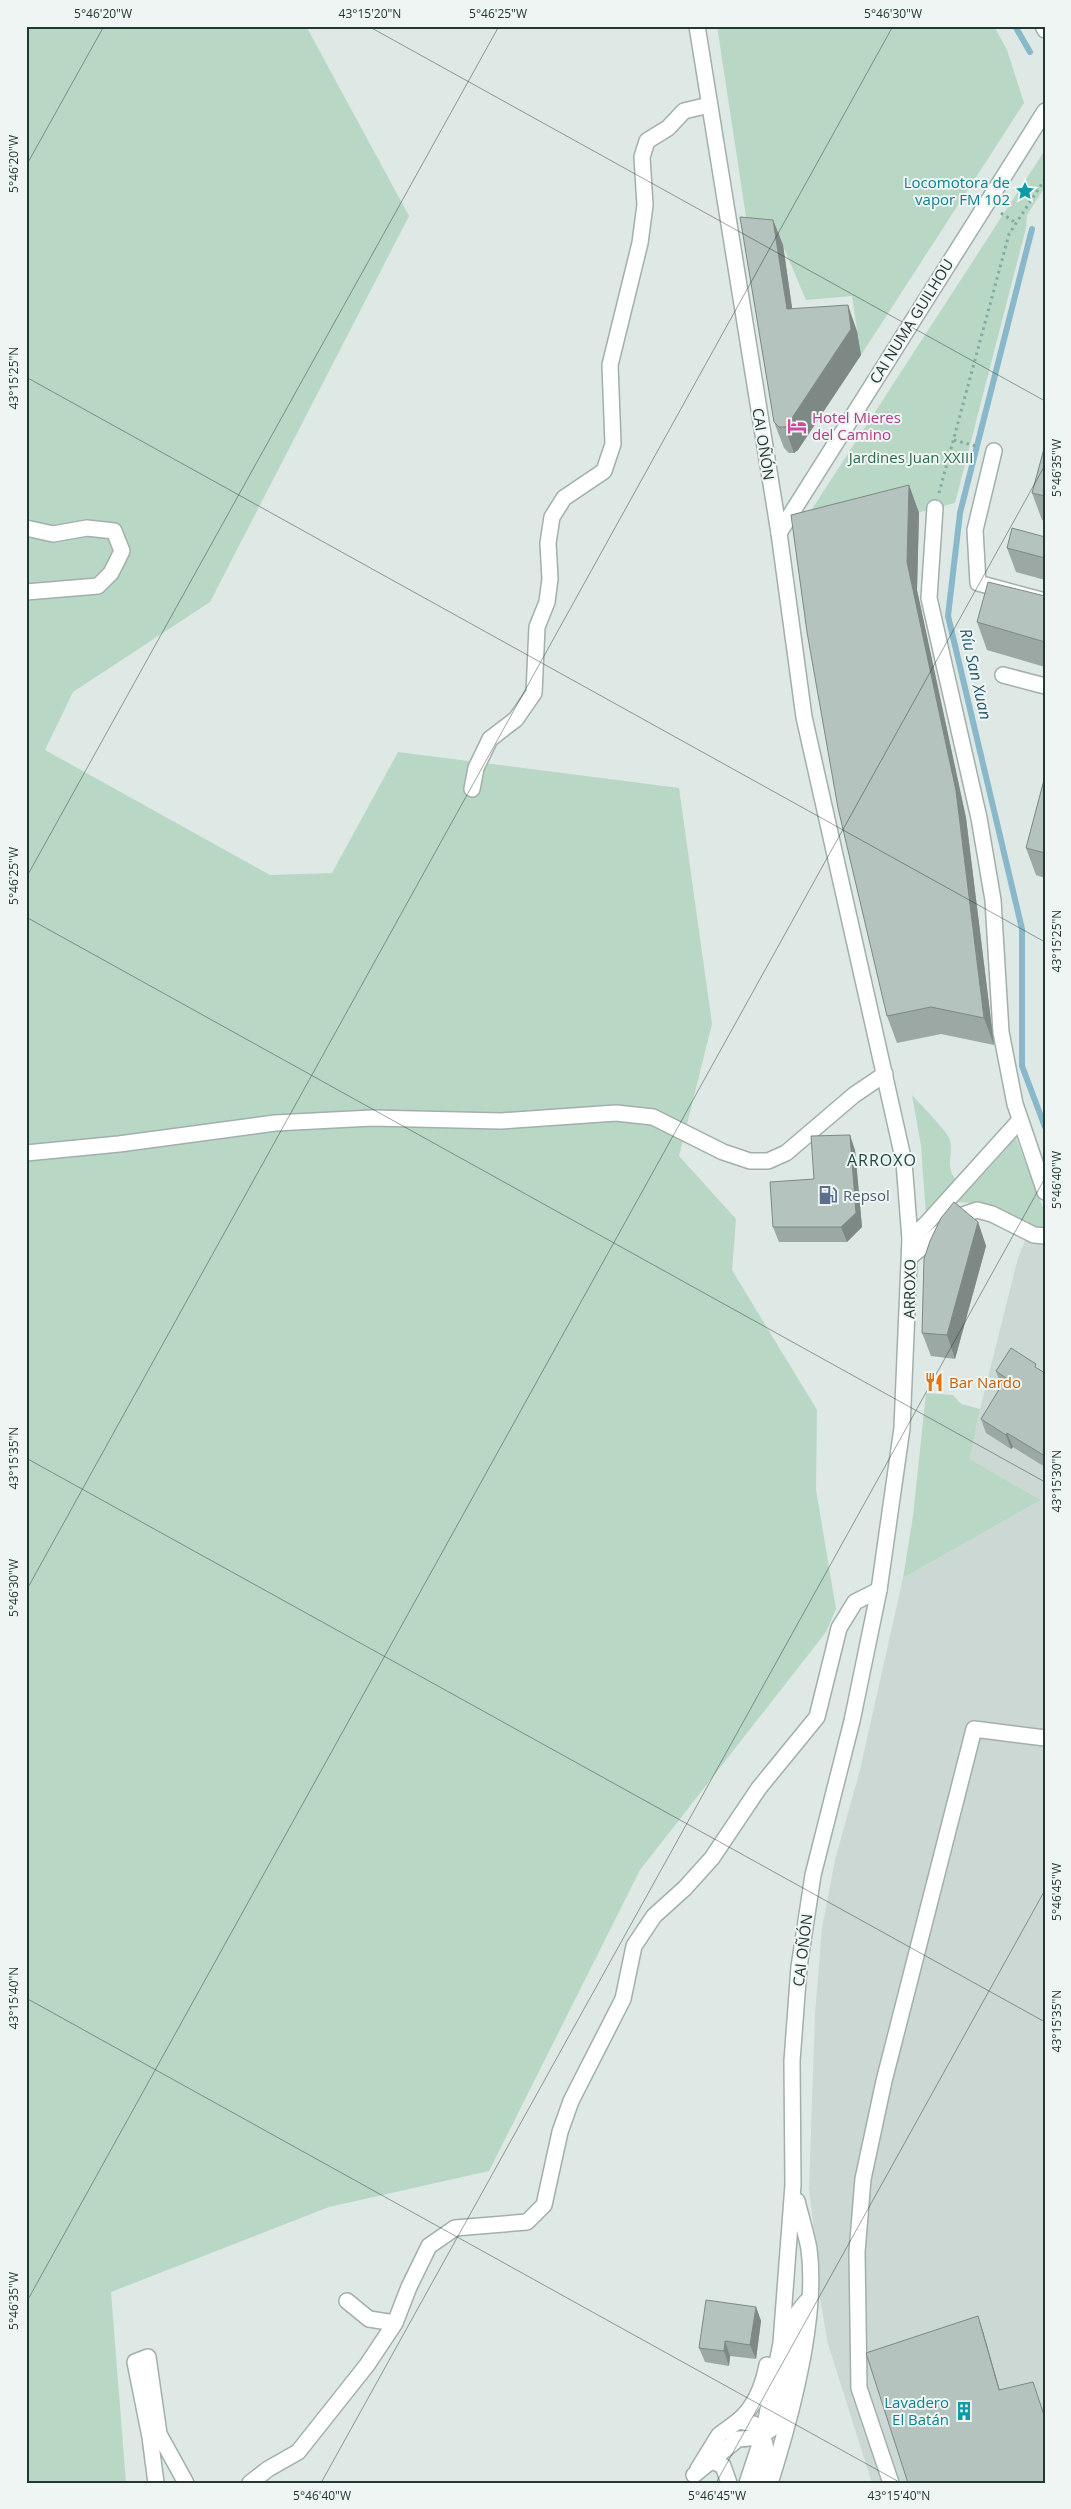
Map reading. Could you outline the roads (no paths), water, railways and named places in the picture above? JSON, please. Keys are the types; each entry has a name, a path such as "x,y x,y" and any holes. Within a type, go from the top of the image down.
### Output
{"street":[{"name":"CAI OÑÓN","path":"697,26 779,533 804,717 835,861"},
{"path":"1043,26 1045,30"},
{"path":"472,789 476,768 490,739 516,719 534,694 537,627 546,602 550,579 548,543 552,517 564,498 604,471 613,444 610,365 640,243 645,205 642,157 647,141 668,128 684,111 709,105"},
{"name":"CAI NUMA GUILHOU","path":"779,533 1045,111"},
{"path":"994,451 975,530 978,583 1045,601"},
{"path":"935,508 929,598 980,818 993,900 1001,1032 1015,1104 1045,1192"},
{"path":"26,528 53,534 87,528 114,531 122,552 111,573 98,586 26,592"},
{"path":"1003,675 1045,686"},
{"name":"ARROXO","path":"835,861 904,1162 910,1239 902,1428 879,1590 852,1721"},
{"path":"26,1153 119,1144 275,1123 372,1118 501,1121 616,1113 653,1117 723,1152 750,1161 768,1161 786,1153 854,1096 885,1074"},
{"path":"910,1239 926,1224 1020,1120"},
{"path":"910,1257 960,1216 977,1210 992,1214 1034,1235 1045,1236"},
{"path":"250,2483 268,2468 298,2452 368,2365 396,2322 408,2287 429,2246 455,2228 527,2222 544,2205 560,2132 571,2101 623,1999 634,1946 654,1916 712,1858 759,1788 817,1717 839,1628 855,1602 879,1590"},
{"name":"CAI OÑÓN","path":"794,2185 792,2061 799,1967 813,1875 852,1721"},
{"path":"891,2483 859,2388 857,2252 863,2179 884,2081 974,1729 1045,1738"},
{"path":"747,2483 763,2435 781,2343 794,2185"},
{"path":"770,2483 783,2441 800,2366 810,2298 809,2250 794,2185"},
{"path":"692,2479 719,2435 746,2414 756,2399 764,2379 771,2346 780,2265 789,2249"},
{"path":"692,2479 738,2439 748,2439 763,2435 773,2428 791,2358 798,2312 810,2298"},
{"path":"347,2301 369,2319 396,2322"},
{"path":"156,2483 150,2437 135,2362 148,2357 159,2434 186,2483"},
{"path":"738,2421 754,2424 763,2435 767,2452 758,2483"},
{"path":"712,2460 723,2466 730,2483"}],"waterway":[{"name":"Ríu San Xuan","path":"1015,26 1030,52"},
{"name":"Ríu San Xuan","path":"1032,229 960,513 948,616 1022,929 1022,1066 1045,1127"}],"place":[{"name":"Locomotora de vapor FM 102","path":"1025,191"},
{"name":"Hotel Mieres del Camino","path":"797,426"},
{"name":"Repsol","path":"828,1195"},
{"name":"Bar Nardo","path":"934,1382"},
{"name":"Lavadero El Batán","path":"964,2411"}],"district":[{"name":"ARROXO","path":"882,1160"}],"park label":[{"name":"Jardines Juan XXIII","path":"911,457"}]}
